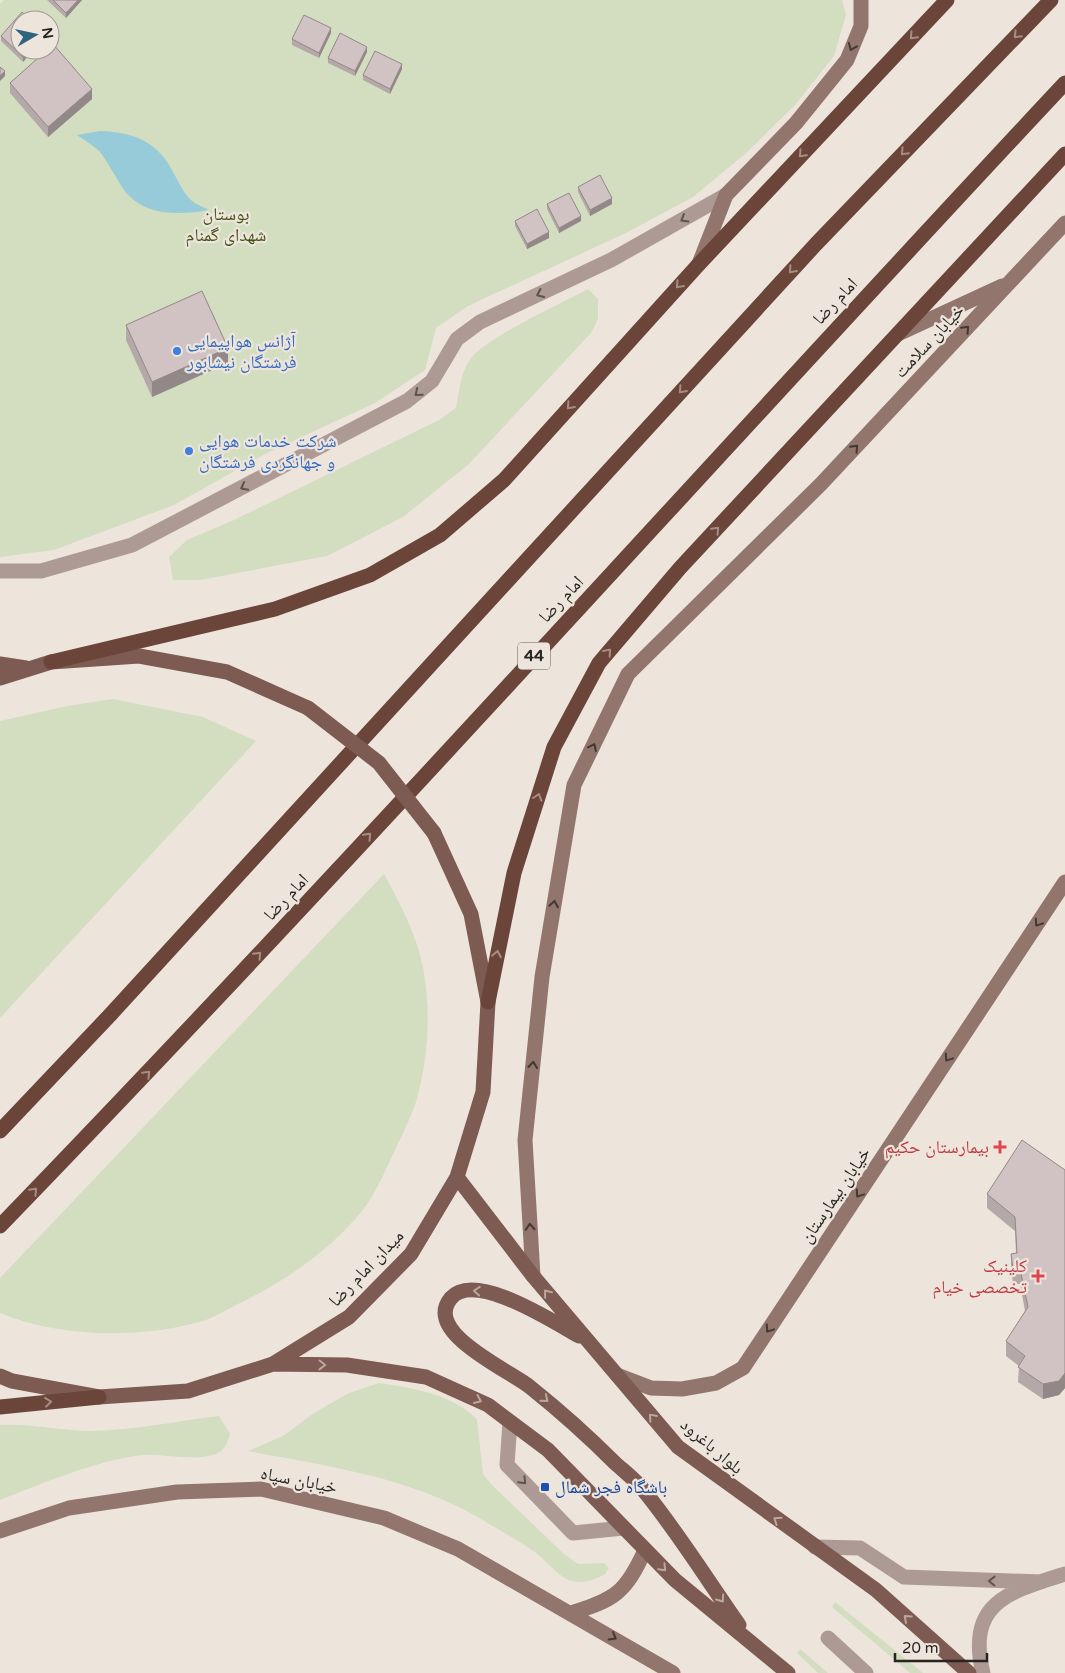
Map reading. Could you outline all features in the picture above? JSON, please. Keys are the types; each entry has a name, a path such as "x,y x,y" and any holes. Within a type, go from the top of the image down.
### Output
{"highway":[{"path":"50,662 275,609 370,575 440,535 504,480 699,264 947,0"},
{"path":"0,1130 111,1014 816,244 1051,0"},
{"name":"امام رضا","path":"0,1226 171,1049 1065,83"},
{"path":"488,1002 514,873 554,747 599,663 680,568 1065,154"},
{"path":"0,1407 99,1397"}],"main road":[{"path":"699,264 726,195 796,123 847,60 861,26 861,0"},
{"name":"خیابان سلامت","path":"533,1276 525,1140 542,977 574,785 628,674 821,484 1065,223"},
{"path":"894,336 1010,282"},
{"name":"میدان امام رضا","path":"0,678 50,662 139,656 227,672 308,708 378,763 434,833 471,914 488,1002 483,1092 457,1177 411,1254 349,1317 273,1364 188,1391 99,1397 12,1381 0,1376"},
{"path":"0,664 30,668"},
{"name":"خیابان بیمارستان","path":"617,1376 652,1388 682,1389 716,1383 743,1368 1065,882"},
{"name":"بلوار باغرود","path":"457,1177 533,1276 678,1447 876,1590 969,1673"},
{"path":"585,1339 514,1301 481,1290 464,1290 451,1298 446,1310 447,1323 459,1340 491,1362 517,1376 572,1421 644,1491 749,1639"},
{"path":"273,1364 347,1365 426,1377 488,1405 548,1450 675,1580 788,1673"},
{"name":"خیابان سپاه","path":"0,1531 69,1508 177,1492 261,1489 384,1518 458,1549 674,1673"},
{"path":"571,1613 610,1599 626,1586 645,1550"}],"street":[{"path":"0,571 41,571 132,545 407,402 432,381 457,339 480,322 611,260 726,195"},
{"path":"510,1422 507,1465 573,1533 624,1528"},
{"path":"815,1547 860,1548 904,1577 1041,1582"},
{"path":"983,1673 978,1639 984,1620 993,1606 1010,1594 1065,1574"},
{"path":"828,1638 866,1673"}],"green space":[{"name":"بوستان شهدای گمنام","path":"4,0 842,0 846,15 834,56 795,105 745,154 693,197 626,233 468,306 436,328 425,370 375,403 265,454 174,505 54,550 0,557 0,4"},
{"path":"588,289 598,299 598,319 591,333 468,465 403,517 327,556 200,580 173,580 169,557 187,540 234,520 439,420 456,408 465,368 472,357 481,349 509,330"},
{"path":"113,699 203,717 256,741 0,1018 0,721 67,706"},
{"path":"384,874 408,922 422,960 426,989 427,1039 423,1073 415,1105 379,1183 367,1205 357,1217 330,1244 300,1268 268,1288 203,1321 154,1331 101,1333 48,1327 0,1313 0,1278"},
{"path":"379,1383 418,1390 444,1398 467,1410 477,1419 483,1474 492,1485 564,1554 578,1564 604,1563 609,1568 605,1574 585,1581 576,1582 567,1579 521,1542 481,1519 426,1493 397,1483 338,1468 248,1451 283,1436 314,1413 349,1393"},
{"path":"219,1416 230,1434 224,1448 218,1453 200,1457 142,1455 124,1458 70,1473 0,1500 0,1425 92,1431 140,1427"},
{"path":"835,1602 923,1673 910,1673 832,1607"},
{"path":"800,1649 828,1673 818,1673 797,1653"}],"water":[{"path":"100,131 123,133 143,140 152,146 167,161 189,198 209,210 186,213 163,212 152,210 132,199 99,151 77,135"}],"building":[{"path":"53,0 78,0 66,13"},
{"path":"304,15 331,28 319,53 292,39"},
{"path":"10,26 10,45 1,36"},
{"path":"340,33 367,47 355,71 328,58"},
{"path":"375,51 402,64 390,89 363,75"},
{"path":"60,52 92,89 48,127 10,83 36,60 60,60"},
{"path":"0,67 5,71 0,76"},
{"path":"600,175 612,198 590,210 578,187"},
{"path":"569,193 581,216 559,228 547,204"},
{"path":"537,209 549,232 527,244 515,221"},
{"name":"آژانس هواپیمایی فرشتگان نیشابور","path":"202,291 228,348 152,382 126,325"},
{"name":"کلینیک تخصصی خیام","path":"1022,1140 1065,1170 1065,1373 1059,1381 1043,1384 1018,1367 1025,1356 1006,1341 1028,1307 1020,1269 1013,1270 1011,1254 1017,1253 1015,1217 987,1194"}],"place":[{"name":"آژانس هواپیمایی فرشتگان نیشابور","path":"177,351"},
{"name":"شرکت خدمات هوایی و جهانگردی فرشتگان","path":"189,451"},
{"name":"بیمارستان حکیم","path":"1000,1147"},
{"name":"کلینیک تخصصی خیام","path":"1038,1276"},
{"name":"باشگاه فجر شمال","path":"545,1487"}]}
